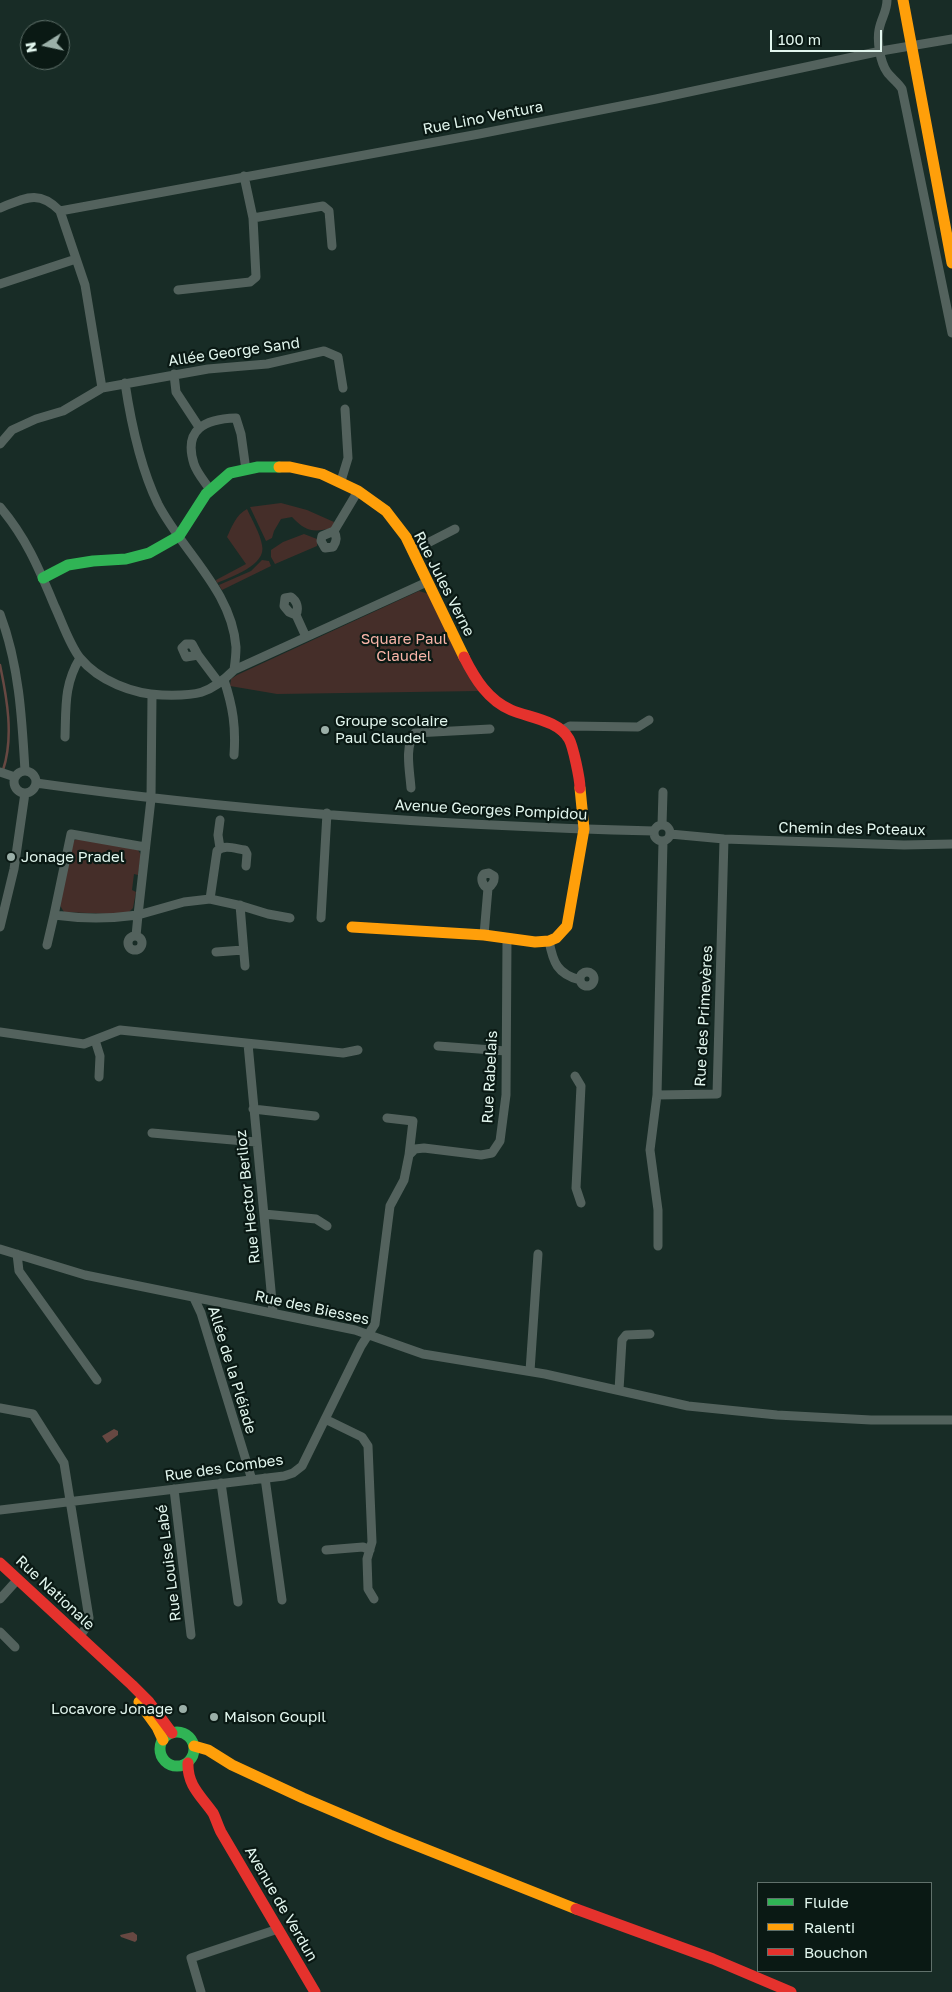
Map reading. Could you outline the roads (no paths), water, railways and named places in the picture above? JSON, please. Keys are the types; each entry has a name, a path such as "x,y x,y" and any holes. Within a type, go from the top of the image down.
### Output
{"main road":[{"path":"903,0 952,263"},
{"name":"Rue Jules Verne","path":"43,578 68,566 93,561 126,559 149,554 179,536 206,494 230,473 258,467 290,468 322,474 341,481 386,511 406,537 473,675 490,697 510,710 556,726 561,731"},
{"path":"352,927 484,935 535,942 549,941 556,938 567,926 584,830 580,784 569,740 561,731"},
{"name":"Rue Nationale","path":"0,1562 149,1702 167,1736"},
{"path":"186,1734 193,1741 192,1755 182,1766 173,1766 164,1761 160,1754 160,1747 167,1736 186,1734"},
{"path":"192,1755 207,1756 232,1764 303,1798 390,1835 570,1907 721,1962 791,1992"},
{"name":"Avenue de Verdun","path":"192,1755 188,1780 193,1791 212,1812 221,1832 315,1992"},
{"name":"Avenue de Verdun","path":"173,1766 186,1792 221,1832"}],"street":[{"path":"887,0 887,10 878,36 885,68 902,89 952,333"},
{"name":"Rue Lino Ventura","path":"60,211 656,99 881,51 952,39"},
{"path":"178,290 250,282 256,277 253,218 244,176"},
{"path":"0,208 26,198 38,197 51,202 60,211 85,285 102,388"},
{"path":"253,218 323,206 329,211 332,246"},
{"path":"0,284 76,259"},
{"name":"Allée George Sand","path":"0,444 12,430 36,419 63,411 102,388 174,374 267,364 324,351 338,357 343,388"},
{"path":"174,374 176,392 199,427"},
{"path":"124,383 130,416 144,466 158,504 214,587 230,620 236,648 234,670"},
{"path":"341,481 348,458 345,409"},
{"path":"210,490 194,465 190,442 199,427 219,419 236,418 241,434 246,470"},
{"path":"334,531 358,491"},
{"path":"0,508 24,539 62,624 80,658 100,676 127,688 152,695 186,696 205,692 222,682 234,670 427,582"},
{"path":"412,551 455,530"},
{"path":"0,614 11,646 18,678 25,771"},
{"path":"296,615 306,637"},
{"path":"198,655 222,682 232,703 236,732 234,755"},
{"path":"65,737 66,698 71,673 80,658"},
{"path":"136,936 151,799 152,695"},
{"path":"561,731 570,726 638,727 649,720"},
{"path":"411,788 409,748 410,739 415,733 490,729"},
{"path":"25,771 34,775 36,783 32,791 24,793 15,788 8,775 25,771"},
{"name":"Avenue Georges Pompidou","path":"36,783 151,799 327,813 584,830 654,831"},
{"path":"662,825 663,792"},
{"path":"0,927 14,869 24,793"},
{"path":"322,918 327,813"},
{"path":"220,820 218,835 220,848"},
{"path":"662,825 669,828 670,834 668,839 663,841 656,838 654,831 662,825"},
{"path":"47,945 70,834 146,847"},
{"path":"670,834 724,839"},
{"name":"Chemin des Poteaux","path":"724,839 904,845 952,844"},
{"name":"Rue des Primevères","path":"657,1095 717,1094 724,839"},
{"path":"658,1246 658,1210 650,1150 657,1095 663,841"},
{"path":"210,899 217,850 224,847 245,850 247,854 246,866"},
{"path":"484,935 488,888"},
{"path":"54,915 110,919 184,902 210,899 290,918"},
{"path":"240,905 245,966"},
{"name":"Rue Rabelais","path":"409,1155 415,1149 424,1148 481,1155 492,1153 497,1148 500,1141 506,1095 507,939"},
{"path":"549,941 552,959 557,966 568,976 580,980"},
{"path":"216,952 243,950"},
{"path":"0,1032 84,1044 120,1030 343,1053 358,1050"},
{"path":"95,1040 100,1056 98,1077"},
{"name":"Rue Hector Berlioz","path":"248,1044 256,1142 274,1312"},
{"path":"438,1046 506,1051"},
{"path":"575,1076 581,1086 576,1188 582,1203"},
{"name":"Rue Hector Berlioz","path":"253,1109 315,1116"},
{"path":"370,1334 375,1324 390,1206 404,1180 413,1121 387,1118"},
{"path":"152,1133 256,1142"},
{"path":"264,1214 316,1219 327,1226"},
{"name":"Rue des Biesses","path":"0,1249 85,1275 194,1298 274,1312 370,1334 423,1354 530,1371 688,1406 778,1415 871,1420 952,1420"},
{"path":"17,1254 19,1271 97,1380"},
{"path":"530,1371 538,1254"},
{"name":"Allée de la Pléiade","path":"194,1298 201,1313 252,1480"},
{"name":"Rue des Combes","path":"0,1510 252,1480 293,1473 302,1466 360,1346 370,1334"},
{"path":"619,1390 622,1340 626,1334 650,1334"},
{"path":"1,1411 33,1414 64,1463 89,1618 87,1626 80,1636"},
{"path":"325,1419 362,1437 368,1446 372,1542 367,1560 368,1589 374,1599"},
{"path":"265,1478 282,1600"},
{"path":"222,1483 238,1602"},
{"name":"Rue Louise Labé","path":"174,1489 191,1635"},
{"path":"326,1550 363,1547 370,1550"},
{"path":"0,1599 18,1579"},
{"path":"0,1632 15,1647"},
{"path":"201,1992 191,1958 278,1929"}],"waterway":[{"path":"0,665 7,704 9,731 3,770"}],"place":[{"name":"Groupe scolaire Paul Claudel","path":"325,730"},
{"name":"Jonage Pradel","path":"11,857"},
{"name":"Locavore Jonage","path":"183,1709"},
{"name":"Maison Goupil","path":"214,1717"}],"park label":[{"name":"Square Paul Claudel","path":"404,648"}]}
